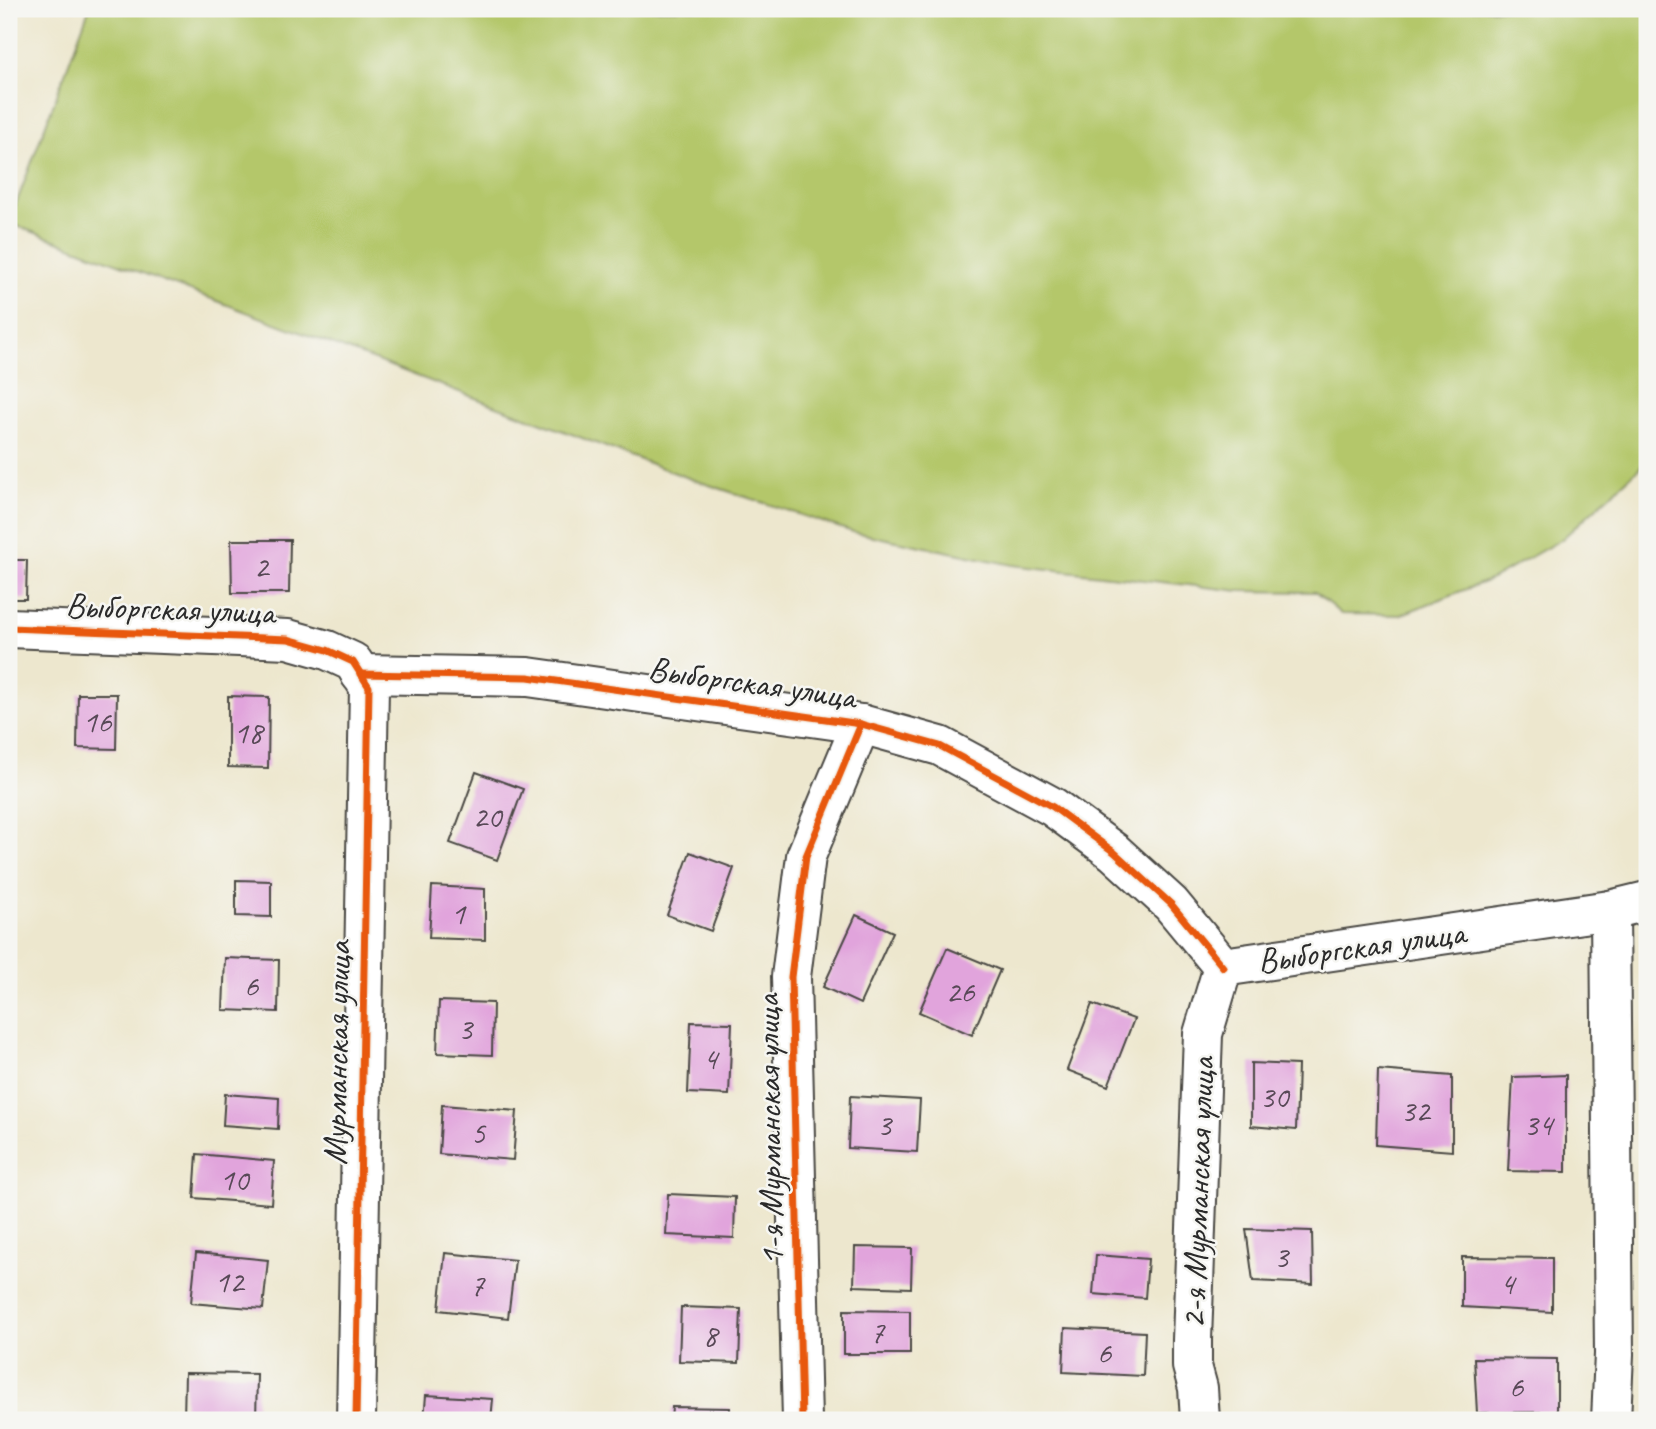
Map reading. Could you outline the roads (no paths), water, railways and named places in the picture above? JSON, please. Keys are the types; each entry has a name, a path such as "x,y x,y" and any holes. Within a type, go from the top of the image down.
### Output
{"street":[{"name":"Выборгская улица","path":"9,628 288,639 345,658 353,663 365,680 528,677 861,723 940,746 1053,807 1114,852 1171,904 1223,967 1609,910 1647,901"},
{"name":"Мурманская улица","path":"356,1420 365,680"},
{"name":"1-я Мурманская улица","path":"802,1420 791,977 806,856 861,723"},
{"path":"1609,910 1614,1354 1612,1420"},
{"name":"2-я Мурманская улица","path":"1200,1420 1198,1388 1192,1366 1192,1340 1203,1034 1223,967"}]}
